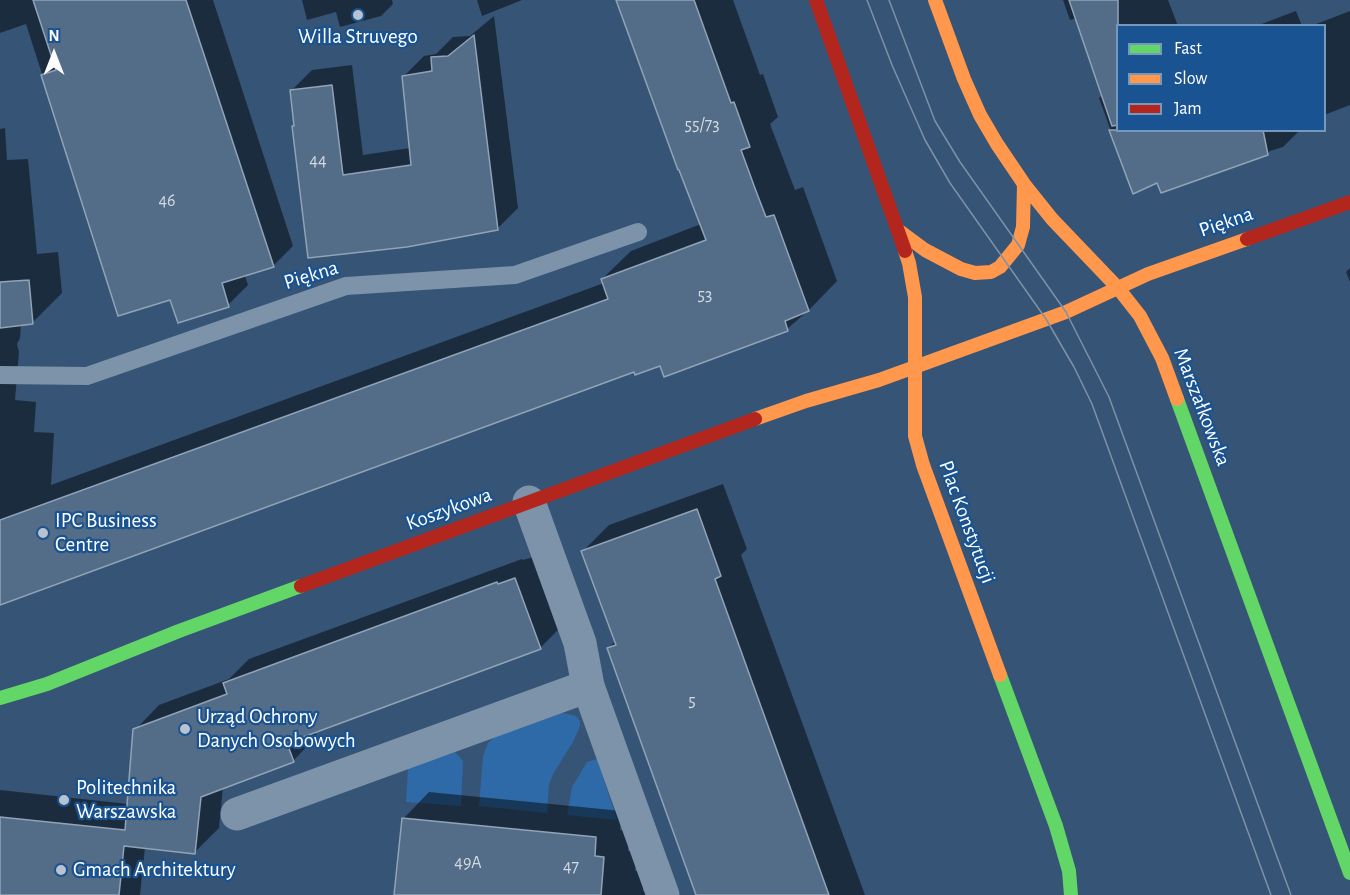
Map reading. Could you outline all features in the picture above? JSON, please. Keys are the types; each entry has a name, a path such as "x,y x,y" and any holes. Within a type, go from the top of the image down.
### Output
{"main road":[{"path":"816,0 909,263 915,297 915,367 1066,312 1119,288"},
{"name":"Marszałkowska","path":"935,0 980,115 1024,184 1052,219 1119,288 1140,316 1170,375 1350,873"},
{"path":"898,230 925,249 961,268 975,273 991,272 1000,267 1018,245 1023,227 1024,184"},
{"name":"Piękna","path":"1119,288 1148,274 1350,202"},
{"name":"Koszykowa","path":"0,698 54,681 179,631 734,426 915,367"},
{"name":"Plac Konstytucji","path":"915,367 915,436 923,465 1056,826 1069,871 1071,895"}],"street":[{"path":"529,502 580,643 588,687 663,895"},
{"path":"237,814 588,687"}],"lane":[{"name":"Piękna","path":"0,375 87,376 346,286 515,275 639,232"}],"shaded area":[{"path":"558,712 576,716 580,721 580,726 553,774 549,785 547,813 479,806 483,756 488,743 497,734"},
{"path":"455,752 463,761 461,806 406,802 408,768"},
{"path":"597,759 617,820 567,815 572,787 587,762"}],"building":[{"path":"33,0 186,0 274,267 222,283 229,307 178,323 170,300 118,316 41,75 56,70"},
{"path":"616,0 694,0 731,103 734,102 750,147 741,150 756,191 766,217 774,215 809,311 785,321 788,331 664,377 660,366 635,375 634,372 0,605 0,520 608,299 601,279 706,240"},
{"path":"1069,0 1118,0 1116,125 1112,126"},
{"path":"474,35 498,230 407,247 308,258 292,126 294,126 290,90 332,85 343,175 411,165 402,76 432,71 431,57 448,56"},
{"path":"1109,130 1116,130 1116,132 1263,132 1268,155 1161,193 1157,183 1133,194"},
{"path":"29,280 33,324 0,328 0,282"},
{"path":"697,509 721,576 715,579 829,895 696,895 607,648 616,645 581,551"},
{"path":"515,578 541,649 287,743 294,762 201,797 195,854 124,846 119,895 0,895 0,817 125,830 133,729 227,694 223,683 497,582 498,584"},
{"path":"402,818 596,837 595,856 604,857 601,895 394,895"}],"tram line":[{"path":"867,0 925,140 950,183 1046,319 1092,404 1271,895"},
{"path":"889,0 935,121 960,162 1066,312 1109,397 1291,895"}],"traffic: fast":[{"path":"1177,399 1350,873"},
{"path":"0,698 47,684 179,631 301,586"},
{"path":"1000,675 1056,826 1069,871 1071,895"}],"traffic: slow":[{"path":"935,0 964,79 980,115 997,144 1024,184 1052,219 1118,288 1140,316 1162,358 1177,399"},
{"path":"898,230 925,250 961,269 975,273 991,272 1000,267 1018,245 1023,227 1024,184"},
{"path":"755,419 806,401 879,380 1066,312 1148,274 1247,239"},
{"path":"905,251 915,297 915,436 923,465 1000,675"}],"traffic: jam":[{"path":"816,0 905,251"},
{"path":"1247,239 1350,202"},
{"path":"301,586 755,419"}],"place":[{"name":"Willa Struvego","path":"358,15"},
{"name":"IPC Business Centre","path":"43,533"},
{"name":"Urząd Ochrony Danych Osobowych","path":"185,729"},
{"name":"Politechnika Warszawska","path":"64,800"},
{"name":"Gmach Architektury","path":"61,870"}]}
